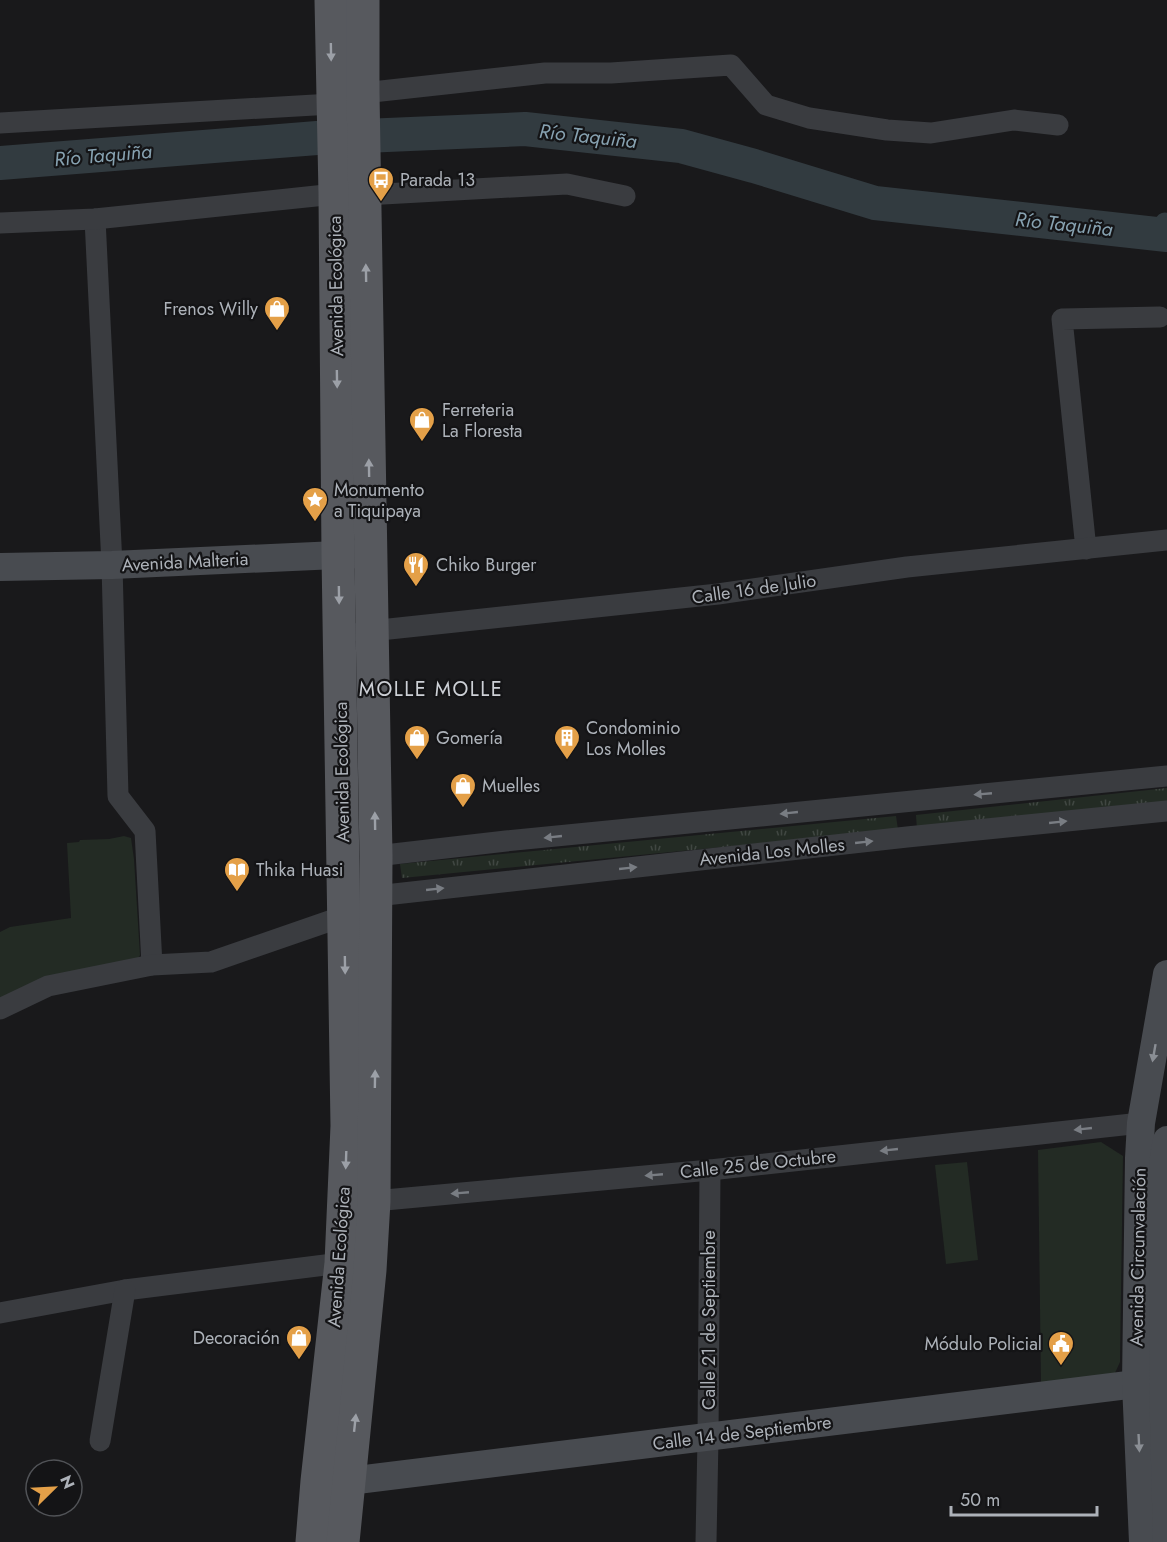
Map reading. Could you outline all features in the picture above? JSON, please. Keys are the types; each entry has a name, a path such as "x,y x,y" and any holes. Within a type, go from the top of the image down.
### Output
{"main road":[{"name":"Avenida Ecológica","path":"331,0 348,111 350,195 370,554 356,632 337,1126 341,1263 333,1481 343,1542"},
{"name":"Avenida Ecológica","path":"348,111 363,0"},
{"name":"Avenida Ecológica","path":"312,1542 333,1481 370,1270 374,1201 376,856 356,632 338,555 350,195"}],"street":[{"path":"0,123 348,111 545,74 611,73 731,65 766,105 809,118 887,130 931,133 1014,120 1058,125"},
{"path":"0,223 95,219 350,195 567,184 625,196"},
{"path":"95,219 112,565 118,796 145,831 152,965"},
{"path":"1086,549 1062,319 1160,317"},
{"name":"Calle 16 de Julio","path":"356,632 718,594 907,567 1167,540"},
{"name":"Avenida Malteria","path":"0,567 112,565 370,554"},
{"name":"Avenida Los Molles","path":"376,856 1167,776"},
{"name":"Avenida Los Molles","path":"376,896 906,837 1167,811"},
{"path":"0,1009 48,986 152,965 211,962 344,916"},
{"name":"Avenida Circunvalación","path":"1167,974 1142,1123 1139,1158 1167,1542"},
{"name":"Calle 25 de Octubre","path":"374,1201 711,1170 1142,1123"},
{"name":"Avenida Circunvalación","path":"1143,1542 1155,1383 1164,1156 1167,1140"},
{"name":"Calle 21 de Septiembre","path":"706,1542 711,1170"},
{"path":"0,1313 125,1290 341,1263"},
{"path":"100,1441 125,1290"},
{"name":"Calle 14 de Septiembre","path":"333,1481 1155,1383"}],"green space":[{"path":"1167,788 1167,806 917,829 916,815"},
{"path":"896,816 898,830 402,878 400,864"},
{"path":"124,836 131,838 134,859 140,955 137,961 0,1000 0,932 10,927 71,918 67,843"},
{"path":"1101,1142 1123,1156 1120,1362 1115,1373 1041,1385 1038,1150"},
{"path":"967,1162 978,1260 946,1264 935,1165"}],"waterway":[{"name":"Río Taquiña","path":"0,163 317,138 525,129 681,146 875,203 1167,235"},
{"path":"1163,235 1165,223"}],"place":[{"name":"Parada 13","path":"381,203"},
{"name":"Frenos Willy","path":"277,332"},
{"name":"Ferreteria La Floresta","path":"422,443"},
{"name":"Monumento a Tiquipaya","path":"315,523"},
{"name":"Chiko Burger","path":"416,588"},
{"name":"Gomería","path":"417,761"},
{"name":"Condominio Los Molles","path":"567,761"},
{"name":"Muelles","path":"463,809"},
{"name":"Thika Huasi","path":"237,893"},
{"name":"Decoración","path":"299,1361"},
{"name":"Módulo Policial","path":"1061,1367"}],"district":[{"name":"MOLLE MOLLE","path":"431,689"}]}
